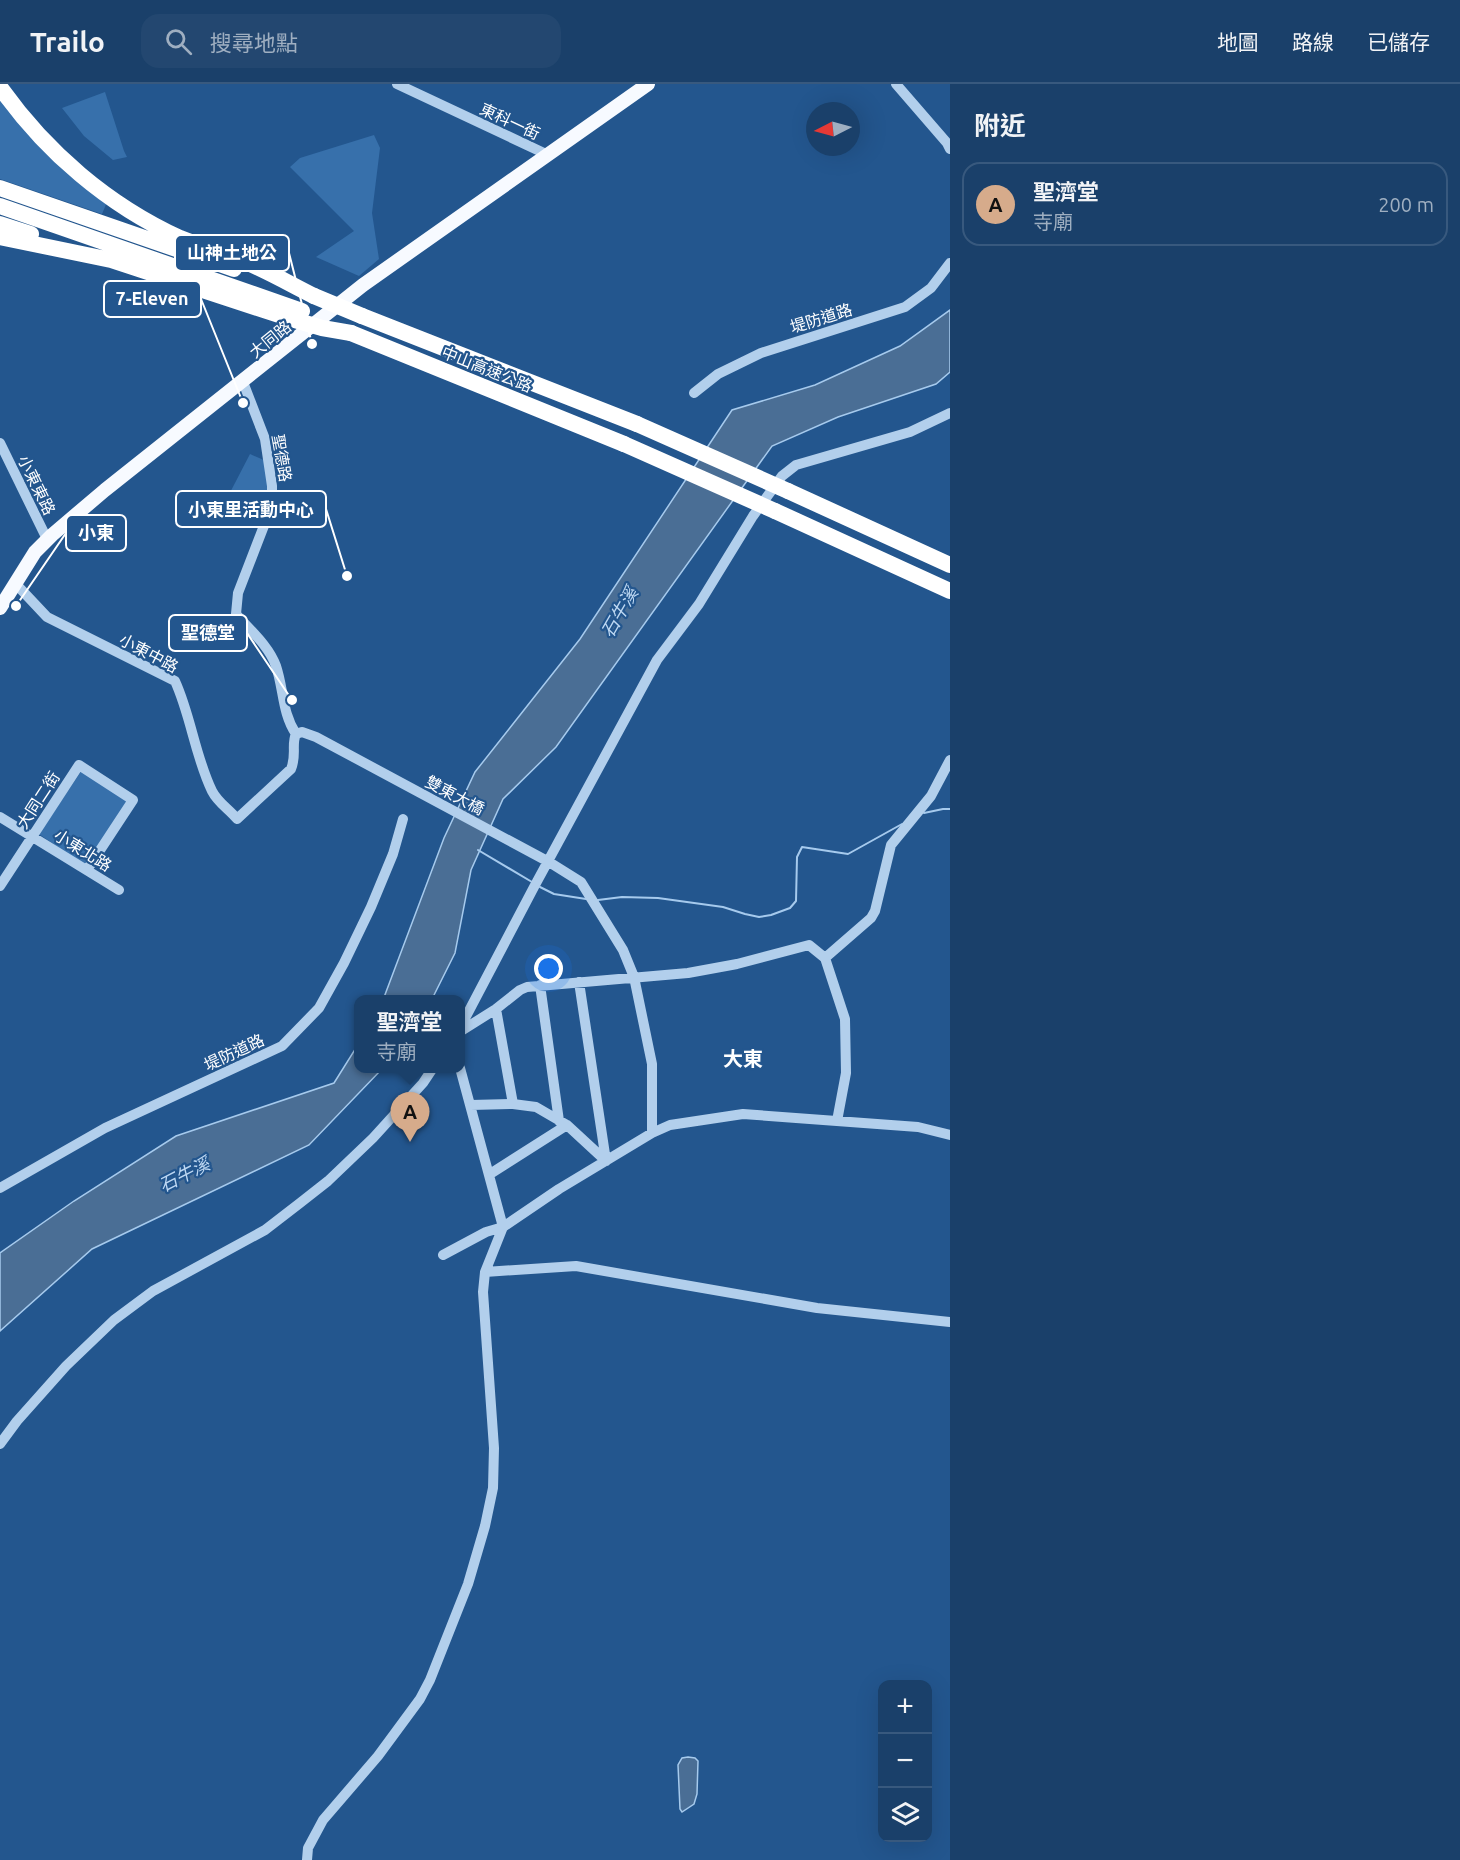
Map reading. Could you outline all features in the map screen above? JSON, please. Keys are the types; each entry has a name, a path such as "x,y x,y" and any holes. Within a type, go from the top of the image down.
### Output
{"highway":[{"path":"0,87 18,112 51,148 107,196 181,238 242,260 315,296"},
{"name":"中山高速公路","path":"0,188 315,296 637,424 788,490 950,565"},
{"name":"中山高速公路","path":"0,206 351,333 624,444 950,591"},
{"path":"0,224 111,260 295,314"},
{"path":"0,237 111,260"}],"main road":[{"name":"大同路","path":"0,608 35,552 105,490 363,285 648,84"}],"street":[{"name":"東科一街","path":"397,84 546,154"},
{"path":"896,84 950,149"},
{"name":"堤防道路","path":"694,393 718,374 761,353 905,307 931,288 950,263"},
{"name":"聖德路","path":"243,382 266,439 272,505 238,593 236,614 267,649 275,664 285,697 285,715 296,734"},
{"path":"465,1018 657,660 699,604 753,516 782,476 796,465 910,432 950,413"},
{"name":"小東東路","path":"0,443 47,539"},
{"name":"小東中路","path":"15,583 47,617 175,681 213,793 237,819 291,769 295,760 294,739 296,734"},
{"name":"雙東大橋","path":"296,734 308,733 549,861 581,882 623,950 634,977 651,1064 652,1132"},
{"path":"825,958 871,918 875,911 891,845 931,796 950,760"},
{"name":"大同二街","path":"0,886 79,765 133,800 87,870"},
{"name":"小東北路","path":"0,817 119,890"},
{"name":"堤防道路","path":"0,1188 105,1128 282,1046 319,1008 344,963 372,907 393,854 403,819"},
{"path":"465,1028 496,1009 520,990 540,985 688,973 737,964 809,945 825,958 844,1019 846,1072 837,1121"},
{"path":"579,982 606,1161"},
{"path":"540,985 563,1123"},
{"path":"496,1009 513,1104"},
{"path":"0,1444 17,1421 66,1366 114,1320 153,1291 265,1230 300,1203 328,1181 373,1138 430,1073"},
{"path":"307,1860 308,1848 323,1820 402,1724 430,1680 468,1584 485,1526 493,1488 494,1464 483,1310 485,1272 503,1227 461,1073"},
{"path":"471,1105 513,1104 536,1107 563,1123 606,1161"},
{"path":"443,1255 486,1232 503,1227 652,1132 670,1125 737,1114 918,1127 950,1135"},
{"path":"490,1174 563,1123"},
{"path":"485,1272 576,1266 816,1308 950,1322"}],"shaded area":[{"path":"105,92 127,157 113,160 84,136 62,108"},
{"path":"0,94 107,202 102,214 0,179"},
{"path":"374,135 380,148 372,213 379,259 359,276 316,257 354,231 290,167 300,158"},
{"path":"250,454 266,461 268,505 257,528 221,510"},
{"path":"82,770 128,802 85,866 39,834"}],"water":[{"name":"石牛溪","path":"950,310 950,372 936,384 838,417 772,446 556,747 503,799 471,870 455,953 434,995 385,995 444,838 475,772 580,639 732,410 815,385 900,346"},
{"name":"石牛溪","path":"354,1051 354,1073 378,1073 309,1145 92,1249 0,1331 0,1253 74,1201 176,1136 334,1083"},
{"path":"688,1757 698,1761 697,1794 694,1804 682,1812 678,1765 682,1758"}],"waterway":[{"path":"924,813 950,809"},
{"path":"598,900 622,897 658,898 723,907 759,917 771,915 790,908 796,901 797,857 802,847 848,854 902,824"},
{"path":"478,850 532,882"},
{"path":"540,887 554,894 586,899"}],"place":[{"name":"山神土地公","path":"312,344"},
{"name":"7-Eleven","path":"243,403"},
{"name":"小東里活動中心","path":"347,576"},
{"name":"小東","path":"16,606"},
{"name":"聖德堂","path":"292,700"},
{"name":"聖濟堂","path":"410,1142"}],"district":[{"name":"大東","path":"743,1058"}]}
